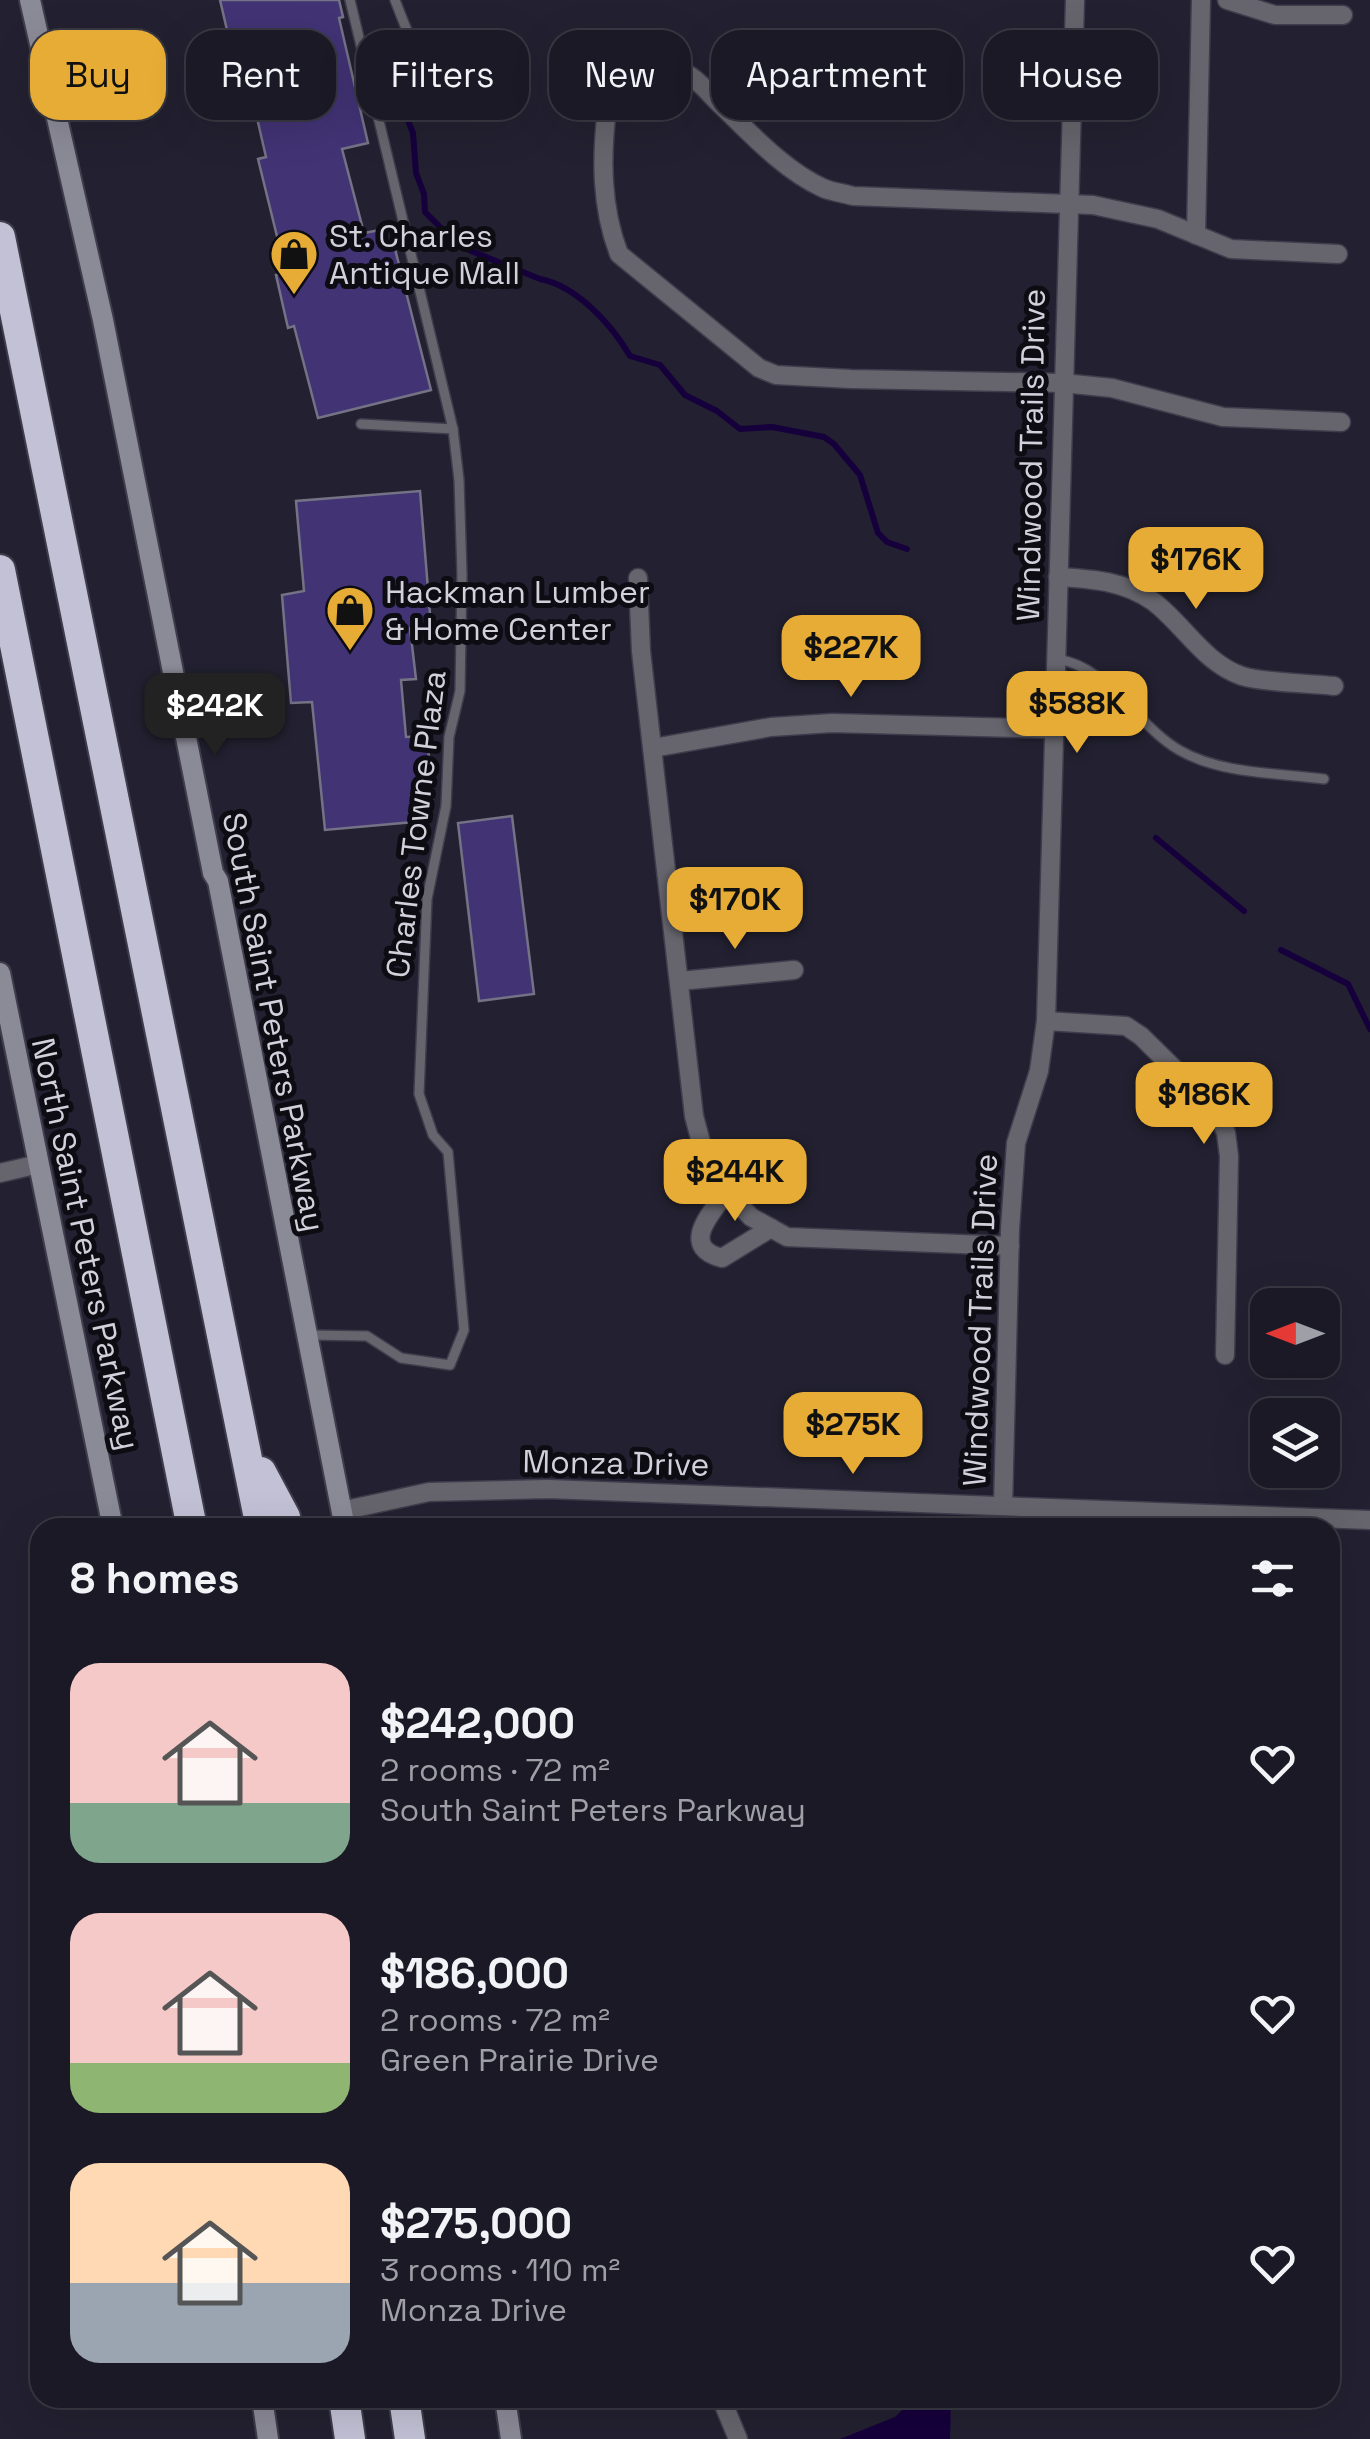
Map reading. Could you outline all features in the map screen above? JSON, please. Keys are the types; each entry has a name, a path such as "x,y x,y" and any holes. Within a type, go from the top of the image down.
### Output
{"highway":[{"path":"0,237 259,1518"},
{"path":"0,570 188,1518"},
{"path":"247,1446 285,1518"},
{"path":"345,2408 350,2439"},
{"path":"405,2408 410,2439"}],"main road":[{"name":"South Saint Peters Parkway","path":"30,0 103,320 343,1518"},
{"name":"North Saint Peters Parkway","path":"0,973 111,1518"},
{"path":"263,2408 268,2439"},
{"path":"506,2408 511,2439"}],"street":[{"name":"Windwood Trails Drive","path":"1004,1506 1016,1143 1038,1072 1046,1021 1075,0"},
{"path":"1196,234 1202,0"},
{"path":"1227,0 1275,16 1344,16"},
{"path":"1338,254 1230,250 1158,218 1093,204 853,196 824,188 800,173 688,74 660,68 642,71 622,82 609,96 602,179 612,235 620,254 759,368 776,375 851,379 1063,383 1112,388 1223,417 1342,422"},
{"path":"1058,577 1108,580 1132,590 1155,603 1198,648 1241,676 1334,686"},
{"path":"638,578 641,651 694,1116 706,1162 726,1193 751,1217 787,1236 1010,1246"},
{"path":"653,748 771,727 832,723 1054,729"},
{"path":"680,981 794,970"},
{"path":"1046,1021 1126,1026 1216,1110 1226,1133 1228,1156 1225,1354"},
{"path":"0,1173 40,1164"},
{"path":"726,1193 700,1231 701,1244 708,1253 722,1258 771,1228"},
{"name":"Monza Drive","path":"346,1518 429,1492 548,1489 1318,1518"},
{"name":"Monza Drive","path":"1340,1519 1370,1520"},
{"path":"725,2408 738,2439"}],"lane":[{"name":"Charles Towne Plaza","path":"306,1335 367,1336 401,1358 450,1365 464,1330 448,1152 433,1135 419,1094 428,899 446,806 448,737 460,690 459,480 453,428 350,0"},
{"path":"395,0 407,30"},
{"path":"361,424 453,428"},
{"path":"1056,659 1075,661 1093,671 1164,740 1182,752 1229,766 1324,780"}],"shaded area":[{"path":"904,2408 951,2408 950,2439 840,2439 895,2417"}],"building":[{"path":"220,0 339,0 343,17 339,18 356,91 356,120 363,120 368,143 342,149 364,233 380,230 383,247 394,245 431,390 318,418 294,326 288,328 276,275 286,273 258,159 266,157 257,120 336,120 336,30 227,30"},
{"name":"Hackman Lumber & Home Center","path":"420,491 431,626 410,628 416,679 401,680 406,737 427,736 433,802 411,805 413,822 325,830 312,702 291,703 282,595 304,591 296,501"},
{"path":"512,816 534,994 479,1001 458,823"}],"waterway":[{"path":"408,120 425,212 459,246 554,283 580,298 614,332 630,356 660,365 685,395 717,411 740,429 772,427 824,437 860,475 878,533 887,542 907,549"},
{"path":"1156,838 1244,911"},
{"path":"1281,950 1348,984 1370,1029"}],"place":[{"name":"St. Charles Antique Mall","path":"294,296"},
{"name":"Hackman Lumber & Home Center","path":"350,652"}]}
